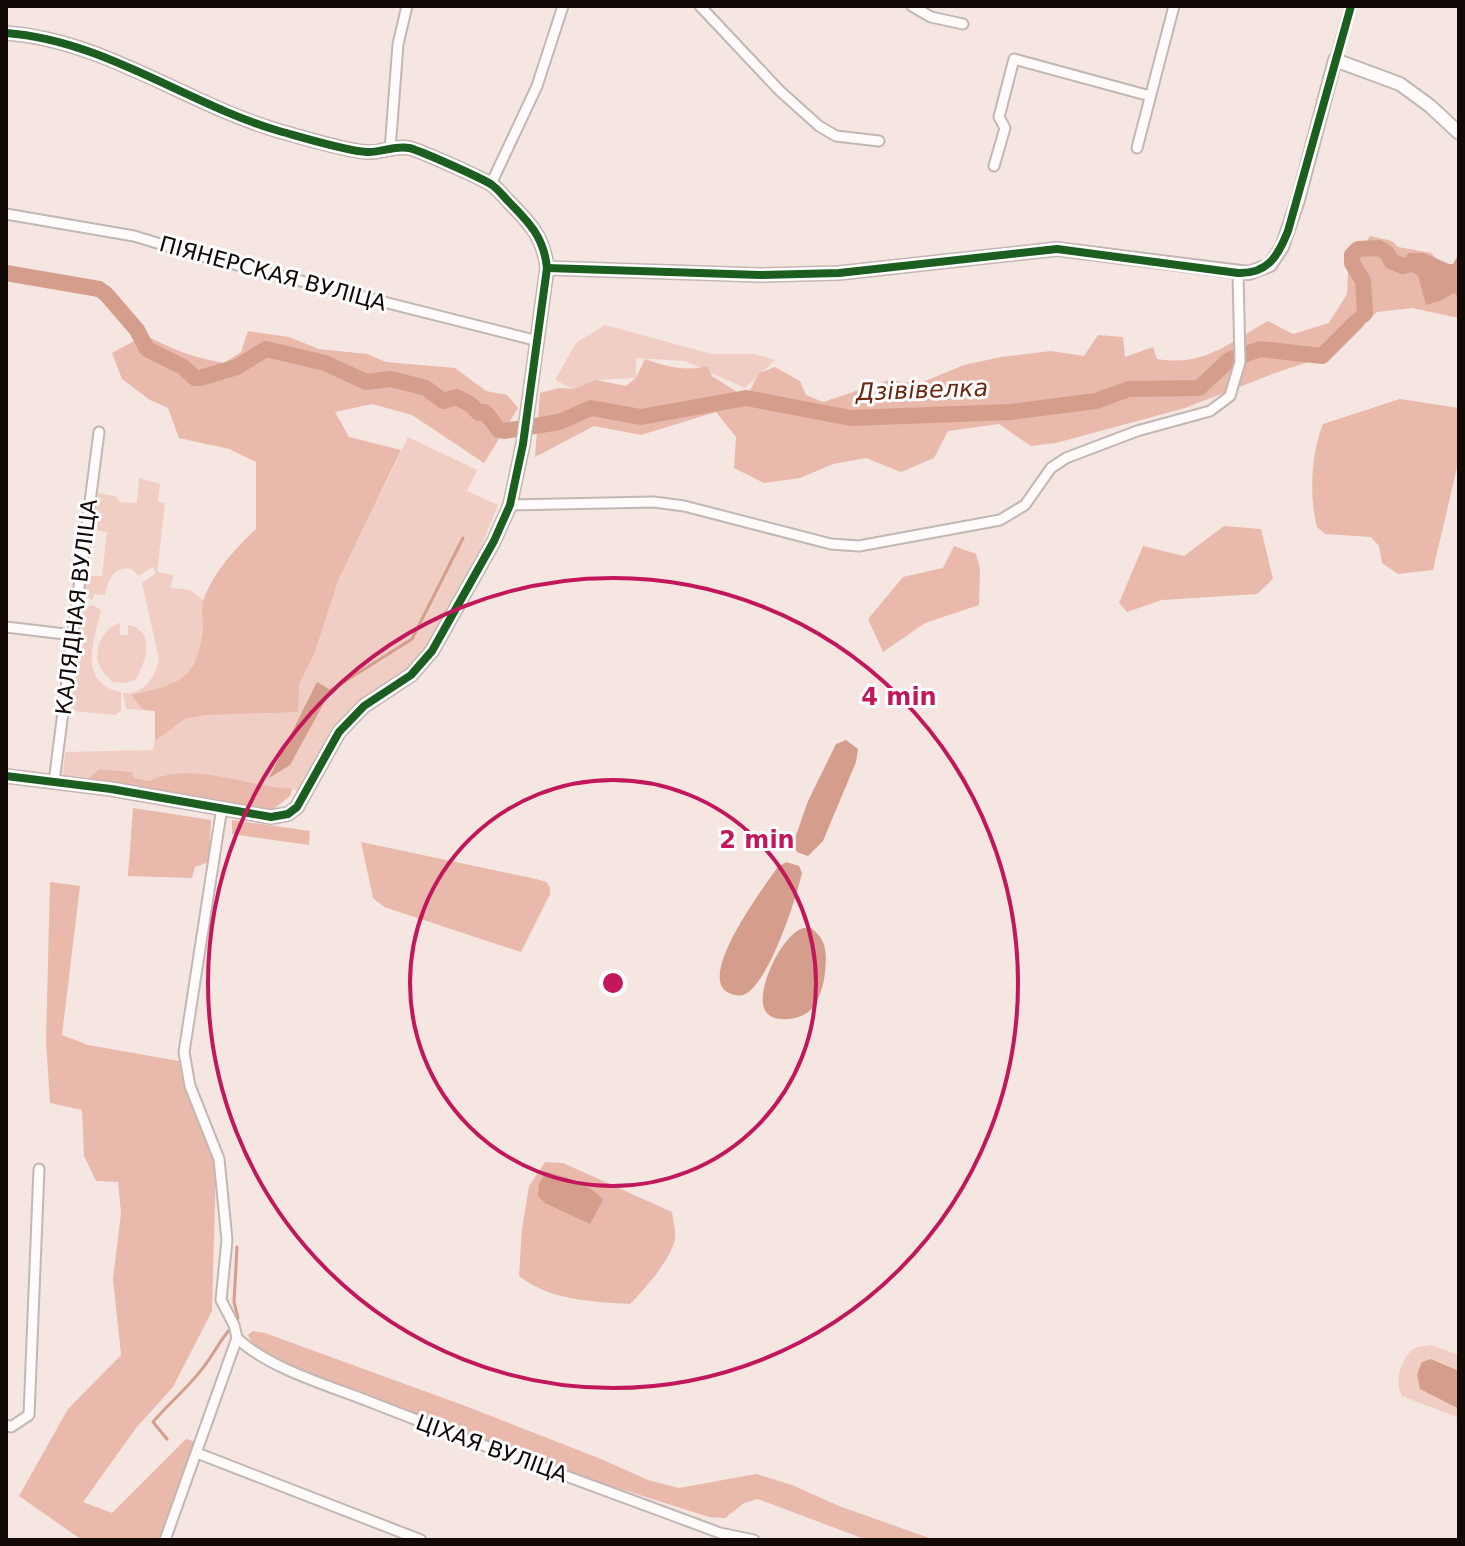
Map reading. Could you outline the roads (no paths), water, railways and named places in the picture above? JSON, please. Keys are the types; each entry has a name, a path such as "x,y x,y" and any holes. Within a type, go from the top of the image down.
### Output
{"street":[{"path":"390,150 398,44 407,6"},
{"path":"491,184 537,86 563,6"},
{"path":"700,6 780,91 819,126 836,136 879,141"},
{"path":"912,6 931,17 963,24"},
{"path":"1137,148 1174,6"},
{"path":"547,268 631,273 824,273 1057,249 1249,273 1270,265 1276,259 1288,231 1351,6"},
{"path":"6,33 42,38 88,52 280,131 367,152 409,148 491,184 536,230 543,244 547,268 523,444 510,505 494,541 432,651 411,675 351,718 328,749 297,807 288,814 271,817 6,776"},
{"path":"994,166 1005,128 999,117 1014,59 1150,96"},
{"path":"1335,60 1400,84 1459,133"},
{"name":"ПІЯНЕРСКАЯ ВУЛІЦА","path":"6,214 134,236 538,341"},
{"path":"510,505 654,502 684,506 831,544 859,546 1000,520 1025,505 1051,468 1066,458 1137,431 1210,411 1230,396 1239,356 1238,273"},
{"name":"КАЛЯДНАЯ ВУЛІЦА","path":"54,782 99,432"},
{"path":"6,627 73,635"},
{"path":"165,1540 237,1338 221,1300 227,1240 219,1159 190,1086 184,1052 222,807"},
{"path":"6,1425 11,1427 29,1415 39,1169"},
{"name":"ЦІХАЯ ВУЛІЦА","path":"237,1338 250,1350 279,1364 455,1436 719,1537 754,1540"},
{"path":"197,1453 421,1540"}],"waterway":[{"name":"Дзівівелка","path":"1363,315 1363,281 1352,263 1352,255 1358,249 1379,248 1387,253 1391,261 1403,266 1422,261 1459,277"},
{"name":"Дзівівелка","path":"6,273 99,289 137,330 147,349 183,367 195,378 237,367 266,349 325,363 366,382 391,379 426,388 443,401 456,397 479,413 485,412 499,430 504,431 559,422 591,408 641,417 746,398 851,418 1010,412 1096,401 1129,389 1199,388 1229,360 1260,349 1322,356 1357,321"},
{"path":"331,690 412,639 463,538"},
{"path":"236,1322 237,1247"},
{"path":"167,1439 153,1422 200,1372 231,1328"}]}
